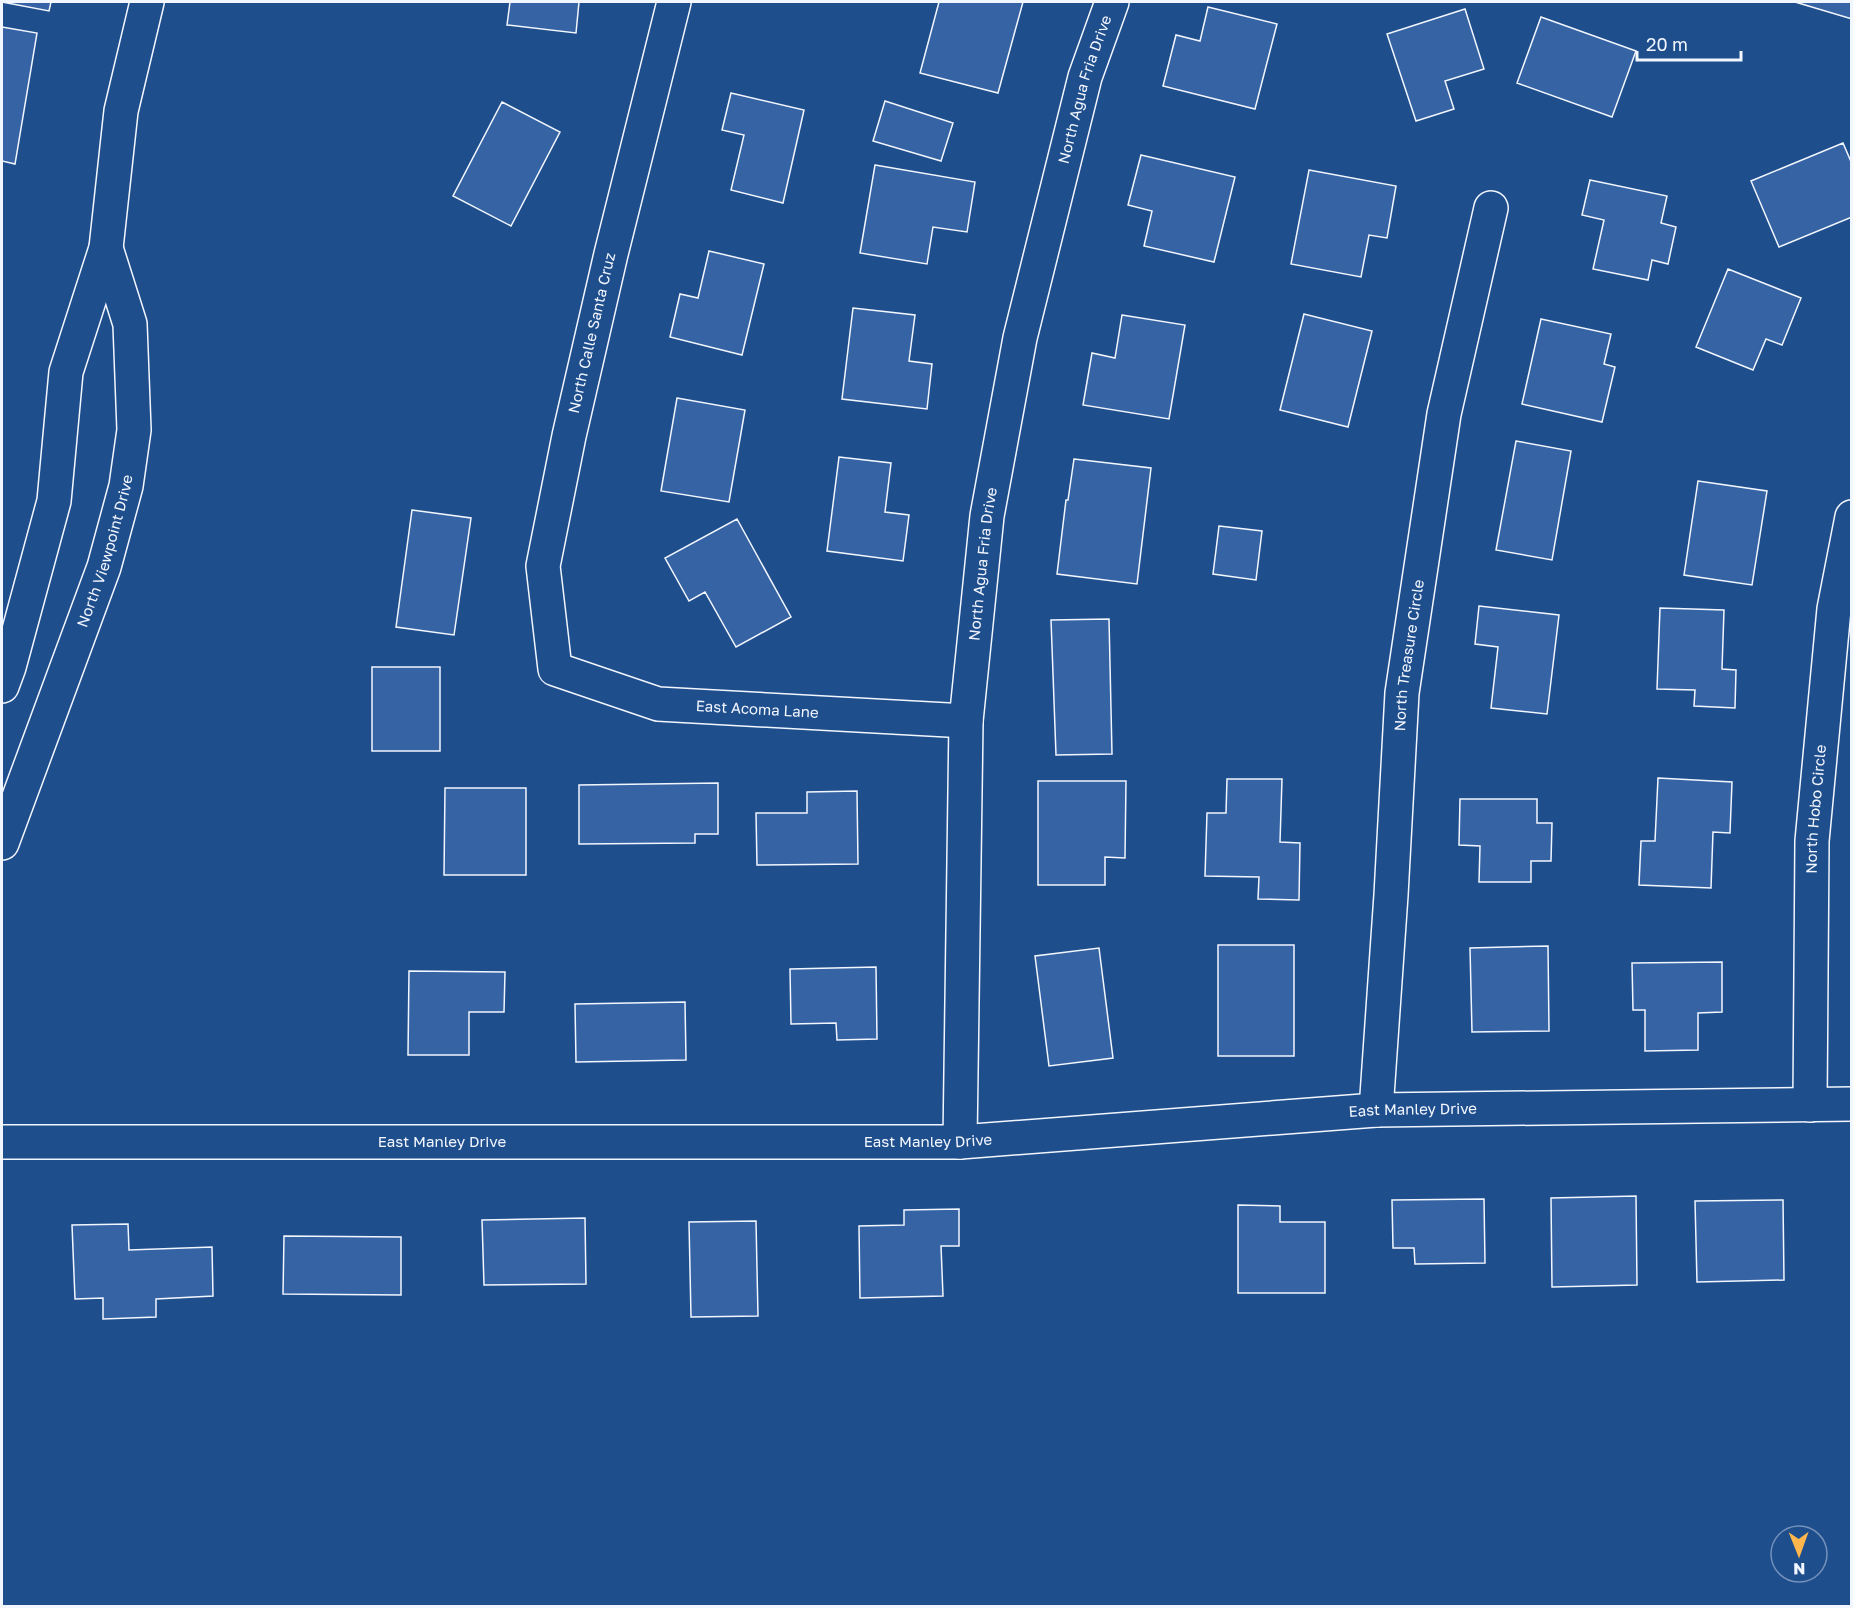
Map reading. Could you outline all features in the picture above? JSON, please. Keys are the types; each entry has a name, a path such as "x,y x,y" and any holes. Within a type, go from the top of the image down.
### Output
{"street":[{"name":"North Viewpoint Drive","path":"2,686 54,501 66,372 106,248 121,111 147,2"},
{"name":"North Calle Santa Cruz","path":"555,669 543,566 568,436 674,2"},
{"name":"North Agua Fria Drive","path":"960,1142 966,721 987,516 1020,338 1085,77 1112,2"},
{"name":"North Treasure Circle","path":"1376,1110 1402,693 1444,414 1491,208"},
{"name":"North Viewpoint Drive","path":"2,843 104,567 126,486 134,430 130,324 106,248"},
{"name":"North Hobo Circle","path":"1810,1105 1812,841 1834,609 1851,518"},
{"name":"East Acoma Lane","path":"555,669 658,704 966,721"},
{"name":"East Manley Drive","path":"2,1142 960,1142 1376,1110 1851,1104"}],"building":[{"path":"2,2 51,2 49,11"},
{"path":"510,2 579,2 576,33 507,25"},
{"path":"939,2 1023,2 998,93 920,73"},
{"path":"1795,2 1852,2 1852,19"},
{"path":"1208,7 1277,24 1255,109 1163,86 1176,35 1200,41"},
{"path":"1465,9 1484,69 1445,81 1454,109 1416,121 1387,34"},
{"path":"1541,17 1636,51 1612,117 1517,83"},
{"path":"2,27 37,33 15,164 2,161"},
{"path":"731,93 804,110 783,203 731,190 744,135 722,130"},
{"path":"885,101 953,123 941,161 873,141"},
{"path":"502,102 560,132 511,226 453,196"},
{"path":"1843,143 1852,164 1852,217 1779,247 1751,181"},
{"path":"1141,155 1235,177 1214,262 1144,246 1152,211 1128,205"},
{"path":"875,165 975,182 967,232 933,227 927,264 860,253"},
{"path":"1309,170 1396,186 1387,238 1369,235 1361,277 1291,264"},
{"path":"1590,180 1667,196 1661,223 1676,227 1668,264 1652,260 1648,280 1593,269 1604,220 1582,215"},
{"path":"709,251 764,264 742,355 670,337 680,294 698,298"},
{"path":"1728,269 1801,298 1782,345 1766,339 1753,370 1696,347"},
{"path":"853,308 915,315 909,361 932,364 927,409 842,399"},
{"path":"1304,314 1372,331 1348,427 1280,410"},
{"path":"1122,315 1185,325 1169,419 1083,405 1092,353 1115,358"},
{"path":"1541,319 1611,334 1604,364 1615,367 1602,422 1522,404"},
{"path":"677,398 745,410 729,502 661,491"},
{"path":"1516,441 1571,451 1552,560 1496,550"},
{"path":"839,457 891,463 885,512 909,515 903,561 827,551"},
{"path":"1074,459 1151,468 1137,584 1057,574 1066,500 1068,500"},
{"path":"1698,481 1767,491 1752,585 1684,575"},
{"path":"412,510 471,518 454,635 396,627"},
{"path":"737,519 791,617 736,647 705,592 689,601 665,558"},
{"path":"1219,526 1262,531 1256,580 1213,574"},
{"path":"1479,606 1559,615 1547,714 1491,708 1498,647 1475,644"},
{"path":"1660,608 1724,610 1722,669 1736,670 1735,708 1694,706 1695,690 1657,689"},
{"path":"1109,619 1112,754 1056,755 1051,620"},
{"path":"372,667 440,667 440,751 372,751"},
{"path":"1658,778 1732,782 1730,833 1713,832 1711,888 1639,885 1641,841 1655,841"},
{"path":"1227,779 1282,779 1280,842 1300,843 1299,900 1258,899 1259,877 1205,876 1207,813 1226,813"},
{"path":"1038,781 1126,781 1125,858 1105,857 1105,885 1038,885"},
{"path":"718,783 718,834 695,834 695,843 579,844 579,785"},
{"path":"445,788 526,788 526,875 444,875"},
{"path":"857,791 858,864 757,865 756,813 807,813 807,792"},
{"path":"1460,799 1537,799 1537,823 1552,823 1551,861 1531,861 1531,882 1479,882 1480,846 1459,845"},
{"path":"1218,945 1294,945 1294,1056 1218,1056"},
{"path":"1548,946 1549,1031 1472,1032 1470,948"},
{"path":"1099,948 1113,1058 1049,1066 1035,956"},
{"path":"1722,962 1722,1012 1698,1013 1698,1050 1645,1051 1645,1010 1633,1010 1632,963"},
{"path":"876,967 877,1039 837,1040 836,1023 791,1024 790,969"},
{"path":"409,971 505,972 504,1012 469,1012 469,1055 408,1055"},
{"path":"685,1002 686,1060 576,1062 575,1004"},
{"path":"1636,1196 1637,1285 1552,1287 1551,1198"},
{"path":"1484,1199 1485,1263 1415,1264 1414,1248 1393,1248 1392,1200"},
{"path":"1783,1200 1784,1280 1697,1282 1695,1201"},
{"path":"1238,1205 1280,1206 1280,1222 1325,1222 1325,1293 1238,1293"},
{"path":"959,1209 959,1246 941,1246 943,1296 860,1298 859,1226 904,1225 904,1210"},
{"path":"585,1218 586,1284 484,1285 482,1220"},
{"path":"756,1221 758,1316 691,1317 689,1222"},
{"path":"128,1224 129,1250 212,1247 213,1296 156,1299 156,1317 103,1319 103,1298 75,1299 72,1225"},
{"path":"284,1236 401,1237 401,1295 283,1294"}]}
